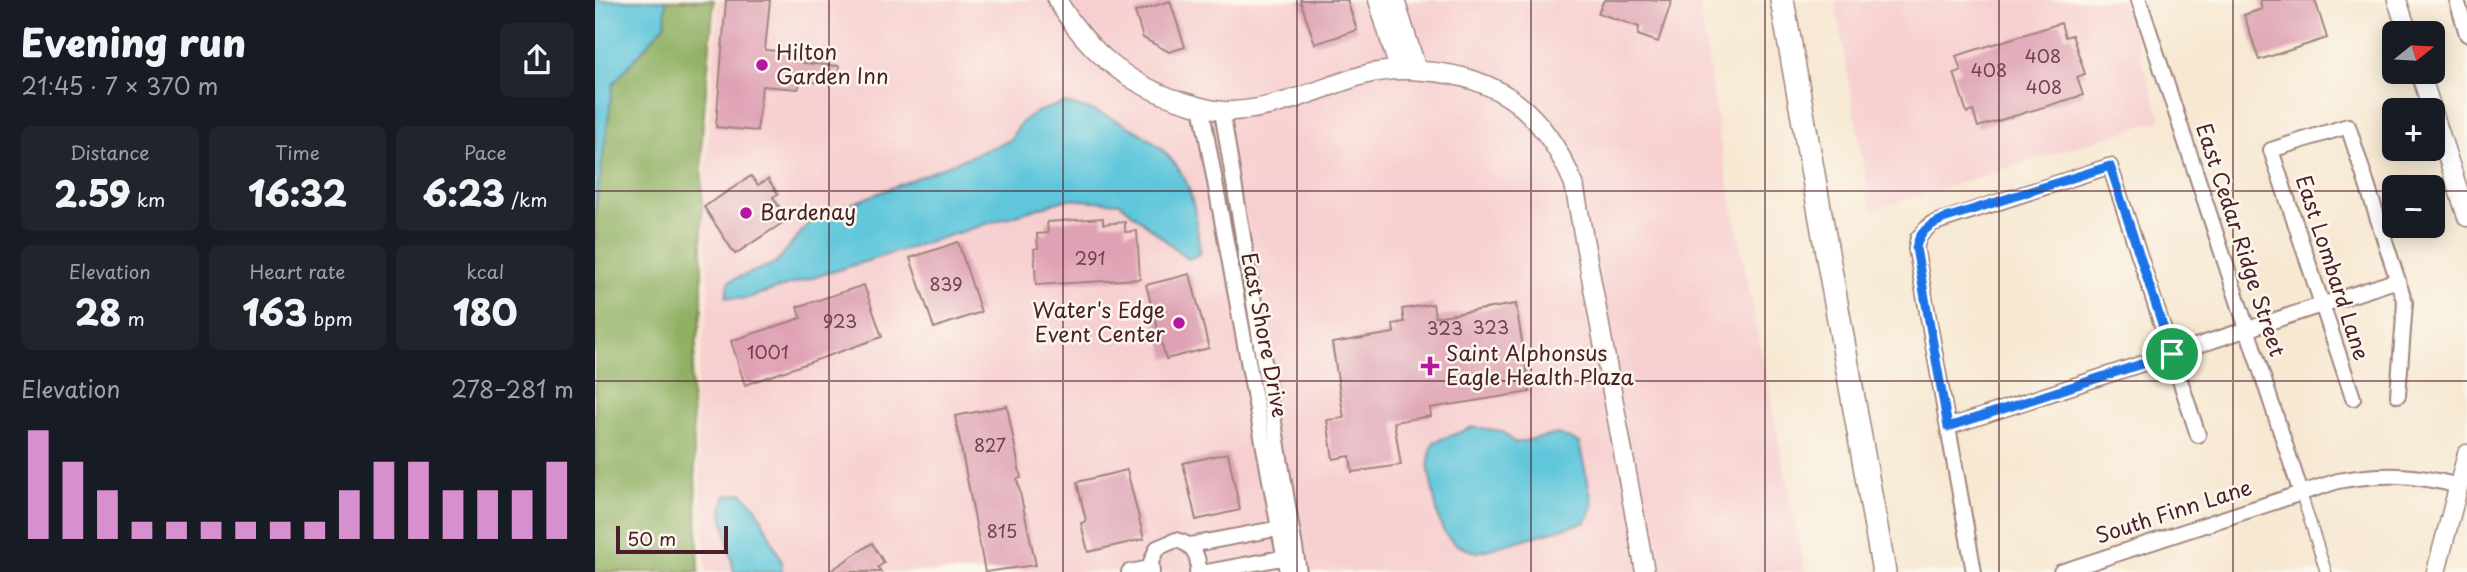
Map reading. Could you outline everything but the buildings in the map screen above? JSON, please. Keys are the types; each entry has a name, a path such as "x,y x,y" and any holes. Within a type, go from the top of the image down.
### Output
{"highway":[{"path":"1783,0 1884,572"}],"street":[{"path":"1057,0 1079,34 1116,70 1148,89 1201,106 1221,111 1266,107 1362,75 1408,70 1457,73 1509,97 1548,134 1564,159 1581,209 1645,572"},
{"path":"1378,0 1408,70"},
{"path":"1395,0 1408,70"},
{"name":"East Cedar Ridge Street","path":"2139,0 2301,493"},
{"path":"2397,0 2404,21"},
{"path":"2457,0 2467,34"},
{"path":"2424,84 2467,217"},
{"name":"East Shore Drive","path":"1201,106 1285,527"},
{"name":"East Shore Drive","path":"1221,111 1289,562 1299,572"},
{"name":"East Lombard Lane","path":"2353,398 2271,150 2348,126 2398,280"},
{"path":"1974,572 1916,248 1923,231 1943,219 2110,166 2198,435"},
{"path":"1948,427 2398,280 2405,303 2398,395"},
{"path":"2436,572 2467,454"},
{"name":"South Finn Lane","path":"2060,572 2338,481 2380,474 2423,476 2459,486"},
{"path":"2301,493 2326,572"},
{"path":"1129,572 1152,570 1153,555 1162,544 1176,540 1190,545 1285,527"},
{"path":"1190,545 1198,559 1197,572"},
{"path":"1207,572 1289,562"}],"shaded area":[{"path":"718,0 1699,0 1721,147 1805,572 706,572 695,395 709,300 703,207"},
{"path":"1835,0 2123,0 2161,120 1871,211"}],"green space":[{"path":"657,0 714,0 702,135 702,309 691,378 699,572 595,572 595,198 613,84 649,43"}],"water":[{"path":"595,0 666,0 665,24 613,84 595,214"},
{"path":"1065,103 1117,120 1164,151 1176,165 1189,189 1200,254 1188,259 1120,203 1068,199 744,299 726,297 729,281 776,263 811,220 1011,140 1026,118"},
{"path":"1473,427 1502,431 1515,443 1558,434 1579,443 1593,505 1586,522 1478,552 1457,545 1445,533 1438,517 1429,475 1429,457 1434,442"},
{"path":"742,493 756,507 782,562 782,572 734,572 722,512 725,496"}],"place":[{"name":"Hilton Garden Inn","path":"762,65"},
{"name":"Bardenay","path":"746,213"},
{"name":"Water's Edge Event Center","path":"1179,323"},
{"name":"Saint Alphonsus Eagle Health Plaza","path":"1430,366"}],"route":[{"path":"2110,166 2172,354 1948,427 1916,248 1918,238 1931,224 1943,219 2110,166"}]}
